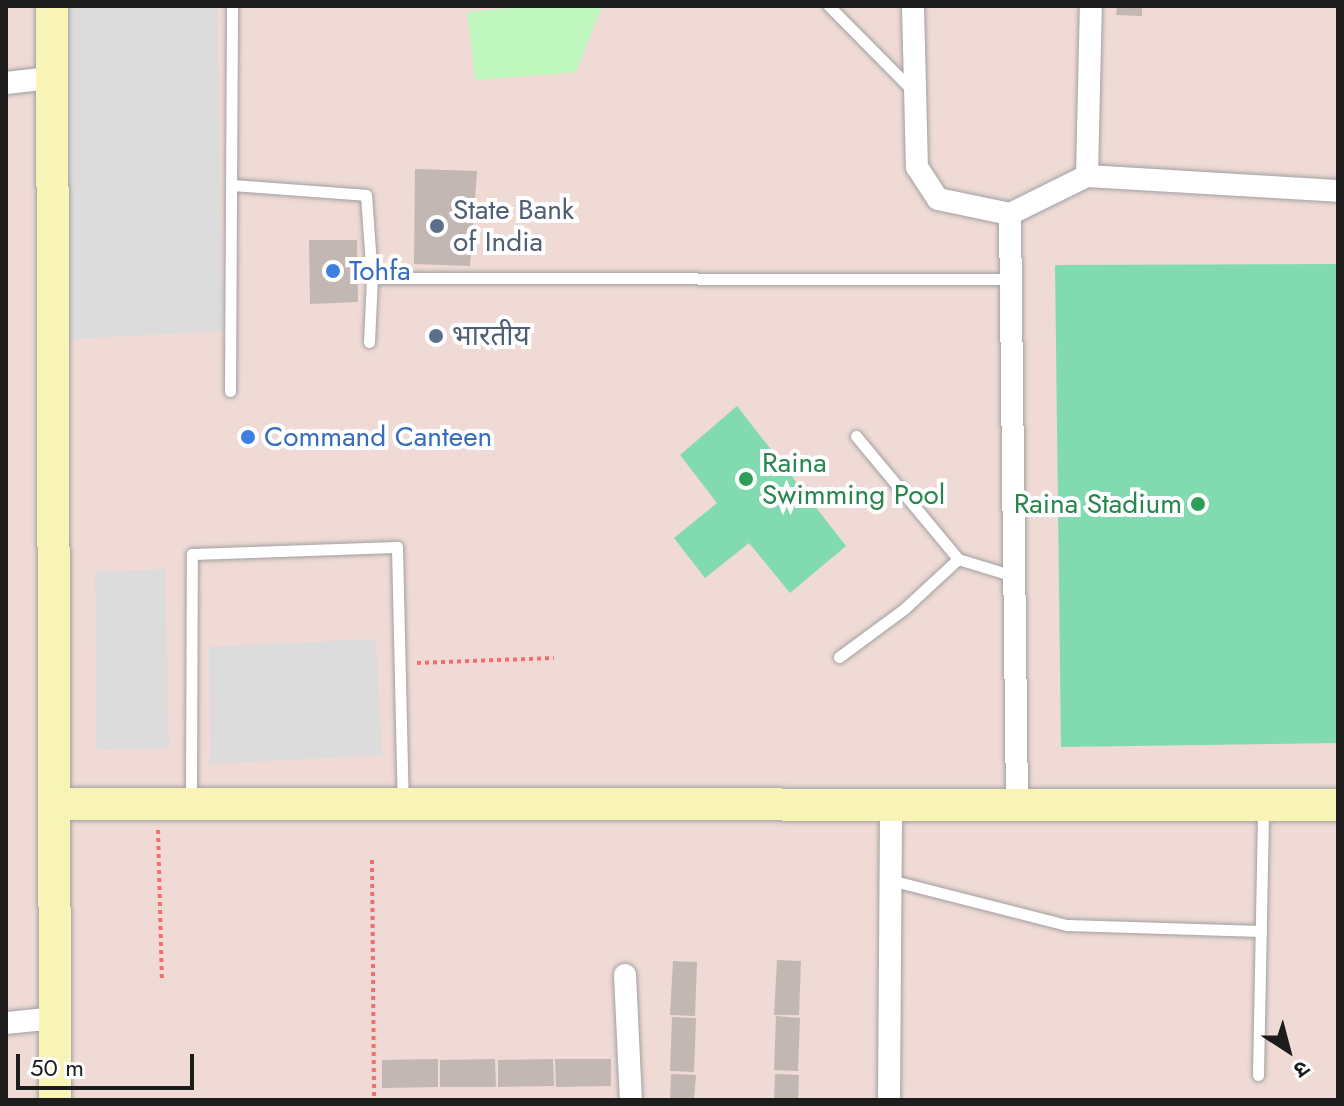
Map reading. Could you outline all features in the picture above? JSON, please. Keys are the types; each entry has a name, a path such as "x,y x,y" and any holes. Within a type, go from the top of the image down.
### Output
{"street":[{"path":"52,6 55,1100"},
{"path":"913,6 912,90 917,167 938,199 1010,214 1087,176 1338,191"},
{"path":"1087,176 1091,6"},
{"path":"6,83 50,78"},
{"path":"1010,214 1017,805"},
{"path":"55,804 891,808 1338,805"},
{"path":"889,1100 894,881 891,808"},
{"path":"625,975 631,1100"},
{"path":"6,1023 55,1018"}],"lane":[{"path":"230,391 232,6"},
{"path":"829,6 912,90"},
{"path":"231,185 366,195 372,278 369,342"},
{"path":"372,278 1011,279"},
{"path":"856,436 958,559 1014,576"},
{"path":"191,804 192,554 397,547 404,804"},
{"path":"839,657 904,609 958,559"},
{"path":"1258,1075 1263,805"},
{"path":"894,881 1067,925 1261,931"}],"path":[{"path":"400,664 554,658"},
{"path":"158,804 162,980"},
{"path":"372,860 374,1097"}],"shaded area":[{"path":"6,6 1338,6 1338,1100 6,1100"},
{"path":"66,6 217,6 223,331 69,339"},
{"path":"165,569 169,748 97,750 95,572"},
{"path":"376,639 382,755 210,764 209,647"}],"green space":[{"path":"532,6 602,6 576,72 475,80 467,12"},
{"name":"Raina Stadium","path":"1338,264 1338,743 1061,747 1055,265"},
{"name":"Raina Swimming Pool","path":"737,406 846,546 790,593 749,543 705,578 674,538 717,503 680,455"}],"building":[{"path":"1117,6 1142,6 1142,16 1116,15"},
{"path":"415,169 477,171 470,266 414,264"},
{"name":"Tohfa","path":"309,240 357,240 358,302 310,304"},
{"path":"777,960 801,961 799,1015 774,1015"},
{"path":"673,961 697,962 695,1016 670,1015"},
{"path":"776,1016 800,1018 798,1071 774,1070"},
{"path":"672,1017 696,1018 694,1072 670,1071"},
{"path":"438,1059 438,1087 382,1088 382,1060"},
{"path":"495,1059 496,1087 440,1087 440,1060"},
{"path":"553,1059 554,1086 498,1087 498,1060"},
{"path":"555,1059 611,1059 611,1086 556,1087"},
{"path":"671,1074 696,1075 694,1100 670,1100"},
{"path":"775,1074 799,1075 798,1100 774,1100"}],"place":[{"name":"State Bank of India","path":"437,226"},
{"name":"Tohfa","path":"333,271"},
{"name":"भारतीय","path":"436,336"},
{"name":"Command Canteen","path":"248,437"},
{"name":"Raina Swimming Pool","path":"746,479"},
{"name":"Raina Stadium","path":"1198,504"}]}
